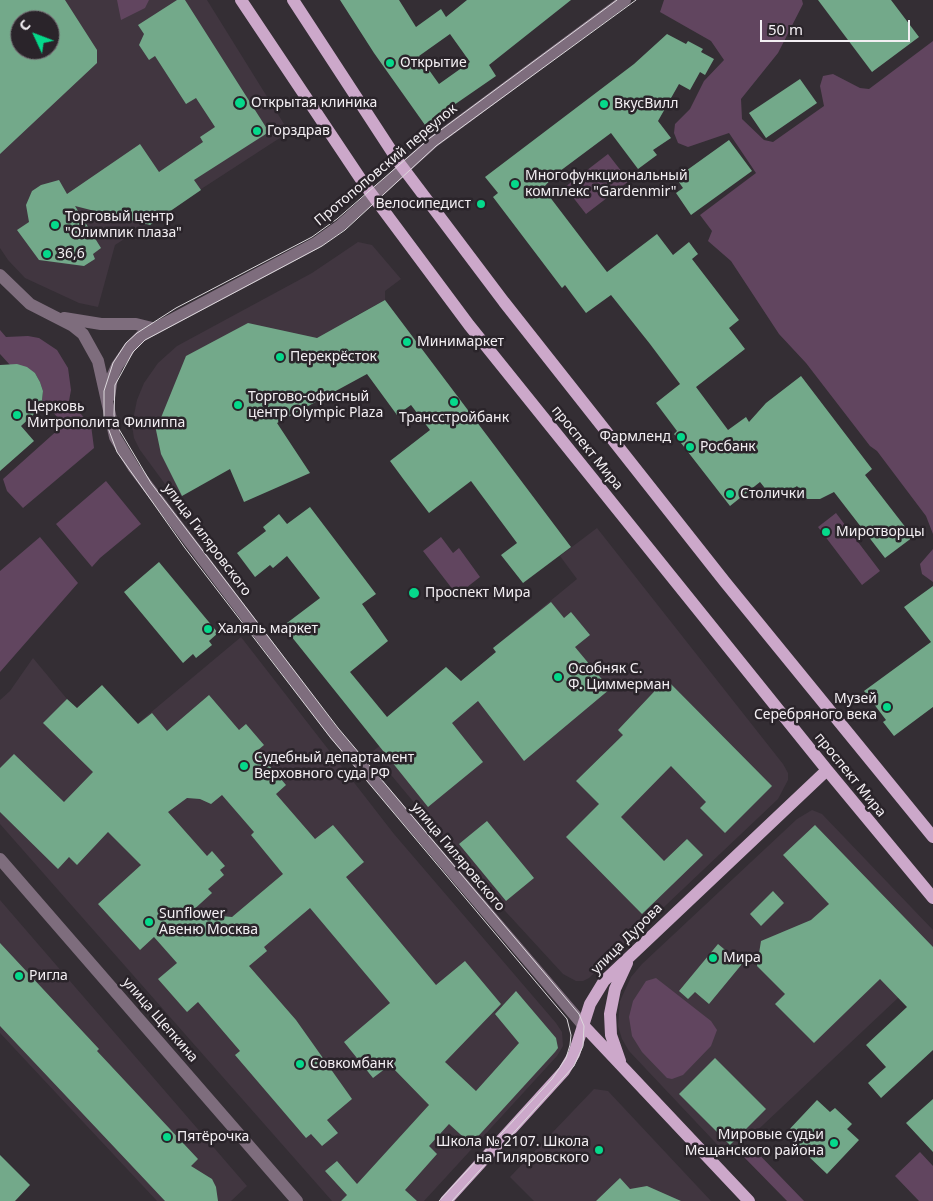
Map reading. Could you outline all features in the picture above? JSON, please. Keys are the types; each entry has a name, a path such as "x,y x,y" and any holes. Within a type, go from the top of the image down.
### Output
{"main road":[{"name":"проспект Мира","path":"241,0 372,195 475,333 826,770 933,898"},
{"name":"проспект Мира","path":"293,0 403,169 504,302 725,582 933,838"},
{"name":"улица Дурова","path":"446,1201 556,1082 574,1054 596,993 635,950 826,770"},
{"path":"625,1070 616,1053 610,1035 610,1014 615,989 635,950"},
{"name":"улица Гиляровского","path":"584,1026 749,1201"}],"street":[{"name":"Протопоповский переулок","path":"152,328 316,243 341,225 372,195 433,142 625,0"},
{"name":"улица Гиляровского","path":"0,275 30,304 57,316 73,326 90,345 98,361 115,437 134,468 292,678 389,798 584,1026"},
{"name":"улица Гиляровского","path":"57,316 101,324 136,324 152,328"},
{"name":"улица Гиляровского","path":"108,409 112,377 117,366 130,347 152,328"},
{"name":"улица Щепкина","path":"0,859 297,1201"}],"shaded area":[{"path":"0,0 207,0 289,132 115,245 98,307 79,303 25,278 8,260 0,248"},
{"path":"117,0 149,0 145,8 121,20"},
{"path":"664,0 802,0 803,4 778,53 741,99 742,119 764,140 773,142 824,106 820,86 823,76 833,74 860,88 869,89 933,41 933,534 926,516 877,451 870,446 806,363 779,334 731,261 708,241 712,231 700,215 756,173 729,133 688,147 678,143 674,133 675,124 690,109 704,81 724,60 711,41 660,12"},
{"path":"608,154 629,181 586,214 565,187"},
{"path":"358,242 372,245 401,279 385,291 385,300 350,319 367,342 239,443 237,464 176,499 140,450 134,438 132,425 137,400 144,383 158,363 177,346 312,273"},
{"path":"0,330 6,337 28,336 39,338 57,350 68,368 71,390 69,401 91,425 94,448 23,508 7,491 3,479 60,428 54,422 58,418 42,400 43,391 35,373 10,365 0,354"},
{"path":"106,481 141,524 92,567 56,524"},
{"path":"836,513 880,571 862,585 818,527"},
{"path":"597,528 783,764 788,773 788,780 778,799 589,978 583,981 576,981 563,974 495,900 372,752 496,653 493,648 577,579 560,556"},
{"path":"40,537 78,583 0,672 0,571"},
{"path":"441,537 453,553 459,548 480,577 457,595 423,551"},
{"path":"933,549 933,582 922,574 920,564"},
{"path":"241,637 394,834 562,1032 563,1046 557,1056 424,1201 332,1201 0,824 0,700 10,691 33,658 67,699 113,744"},
{"path":"812,810 822,814 933,930 933,965 729,1157 629,1051 622,1039 618,1026 620,1001 631,977 642,964 797,819"},
{"path":"0,900 247,1186 231,1201 157,1201 0,1033"},
{"path":"656,978 711,1021 717,1030 711,1046 683,1075 672,1079 667,1078 642,1052 632,1036 629,1017 633,1001 646,981"},
{"name":"Школа № 2107. Школа на Гиляровского","path":"594,1089 608,1091 711,1201 534,1201 510,1177"},
{"path":"750,1145 804,1201 787,1201 741,1154"},
{"path":"920,1152 933,1166 933,1201 919,1201 895,1176"}],"building":[{"path":"0,0 65,0 97,50 97,63 0,154"},
{"path":"177,0 185,0 269,132 194,180 201,190 150,225 75,206 101,248 93,254 95,259 84,266 39,260 17,230 29,222 26,205 32,191 41,185 59,180 67,194 140,144 159,172 203,142 200,137 215,127 196,98 186,104 155,56 149,60 139,45 144,34 138,25"},
{"path":"340,0 399,0 416,27 441,9 446,17 467,0 571,0 489,65 496,76 425,125 374,53","holes":["450,34 470,62 439,84 419,56"]},
{"path":"818,0 891,0 919,37 872,72"},
{"path":"667,34 686,44 688,41 703,49 701,52 714,59 705,75 700,72 690,90 679,84 658,121 671,138 653,150 657,155 638,169 611,133 556,174 543,188 607,272 657,234 673,255 689,242 698,254 692,259 739,320 729,328 745,349 696,387 728,430 746,417 749,422 766,403 801,376 872,469 865,475 913,537 885,558 834,492 820,499 807,499 797,486 786,494 768,492 760,482 730,506 674,434 677,431 656,403 680,384 650,344 611,295 586,313 565,285 562,288 493,197 498,193 485,177 634,64"},
{"path":"800,79 817,103 766,138 749,113"},
{"path":"729,140 752,171 691,215 676,193 683,188 676,178"},
{"path":"385,300 571,547 523,583 501,555 517,543 471,481 429,513 404,480 390,461 430,430 411,405 397,415 367,374 277,423 310,473 244,502 230,469 182,496 161,454 156,430 186,356 248,323 317,338"},
{"name":"Церковь Митрополита Филиппа","path":"17,364 27,367 35,373 43,391 42,400 45,404 21,426 34,441 0,471 0,365"},
{"path":"310,507 376,594 362,604 388,641 350,672 387,717 446,667 461,681 496,652 493,648 551,602 564,618 571,612 590,635 575,647 610,689 524,761 478,701 452,723 483,762 428,807 283,626 320,598 287,556 273,568 270,565 255,577 237,553 266,531 263,527 279,514 287,524"},
{"path":"159,562 218,633 209,641 212,645 196,658 193,654 183,663 124,592"},
{"path":"933,586 933,707 894,736 883,722 886,720 864,691 931,642 904,607"},
{"path":"666,679 772,786 725,833 700,808 706,802 671,766 621,817 664,861 687,839 703,855 642,914 566,837 599,804 576,781 623,735 618,730"},
{"path":"102,685 138,724 152,713 167,731 209,695 239,730 246,724 264,745 257,751 286,785 276,794 315,839 333,825 364,862 346,877 436,985 465,961 501,1004 445,1062 476,1091 519,1043 495,1014 516,991 556,1038 558,1048 555,1052 471,1144 449,1124 429,1146 437,1154 405,1190 417,1201 341,1201 347,1195 325,1171 337,1161 357,1184 429,1105 390,1065 373,1078 344,1042 390,1003 310,908 264,947 267,951 249,966 296,1020 352,1099 327,1120 338,1133 322,1146 311,1134 306,1138 235,1055 240,1051 198,1002 187,1012 158,979 177,963 154,937 140,950 98,904 141,865 108,832 77,865 69,857 58,869 0,812 0,768 14,754 64,802 93,772 43,723 67,699 77,708","holes":["222,795 254,832 251,835 283,874 232,917 190,913 212,893 208,889 224,875 220,870 225,866 212,851 207,856 168,812 187,798 200,799 211,804"]},
{"path":"487,821 534,878 506,901 459,844"},
{"path":"815,825 933,947 933,1050 881,1098 868,1083 886,1067 866,1045 907,1007 880,979 814,1043 775,1004 785,994 757,966 761,941 811,920 829,904 783,855"},
{"path":"773,891 784,903 761,926 750,914"},
{"path":"0,943 198,1159 191,1166 212,1179 216,1187 218,1201 165,1201 0,1026"},
{"path":"718,944 742,964 709,1004 695,992 688,999 679,991"},
{"path":"715,1058 766,1109 730,1145 679,1094"},
{"path":"933,1099 933,1152 906,1123"},
{"path":"817,1100 830,1112 835,1108 852,1124 847,1129 859,1140 827,1174 785,1134"},
{"path":"0,1155 30,1185 15,1201 0,1201"},
{"path":"620,1178 630,1189 647,1186 681,1201 596,1201"}],"tram line":[{"path":"439,1201 552,1079 566,1058 570,1045 571,1035 567,1019 330,737 185,548 117,452 104,417 104,391 113,363 126,343 137,333 176,308 312,237 337,219 430,138 617,0"},
{"path":"452,1201 574,1066 583,1046 584,1026 579,1014 338,728 151,483 117,426 114,415 115,385 133,352 145,340 322,246 345,230 436,146 636,0"}],"place":[{"name":"Открытие","path":"390,63"},
{"name":"Открытая клиника","path":"240,103"},
{"name":"ВкусВилл","path":"604,104"},
{"name":"Горздрав","path":"257,131"},
{"name":"Многофункциональный комплекс \"Gardenmir\"","path":"515,184"},
{"name":"Велосипедист","path":"481,204"},
{"name":"Торговый центр \"Олимпик плаза\"","path":"55,225"},
{"name":"36,6","path":"47,254"},
{"name":"Минимаркет","path":"407,342"},
{"name":"Перекрёсток","path":"280,357"},
{"name":"Трансстройбанк","path":"454,402"},
{"name":"Торгово-офисный центр Olympic Plaza","path":"238,405"},
{"name":"Церковь Митрополита Филиппа","path":"17,415"},
{"name":"Фармленд","path":"681,437"},
{"name":"Росбанк","path":"690,447"},
{"name":"Столички","path":"730,494"},
{"name":"Миротворцы","path":"826,532"},
{"name":"Проспект Мира","path":"414,593"},
{"name":"Халяль маркет","path":"208,629"},
{"name":"Особняк С. Ф. Циммерман","path":"558,677"},
{"name":"Музей Серебряного века","path":"887,707"},
{"name":"Судебный департамент Верховного суда РФ","path":"244,766"},
{"name":"Sunflower Авеню Москва","path":"149,922"},
{"name":"Мира","path":"713,958"},
{"name":"Ригла","path":"19,976"},
{"name":"Совкомбанк","path":"300,1064"},
{"name":"Пятёрочка","path":"167,1137"},
{"name":"Мировые судьи Мещанского района","path":"834,1143"},
{"name":"Школа № 2107. Школа на Гиляровского","path":"599,1150"}]}
